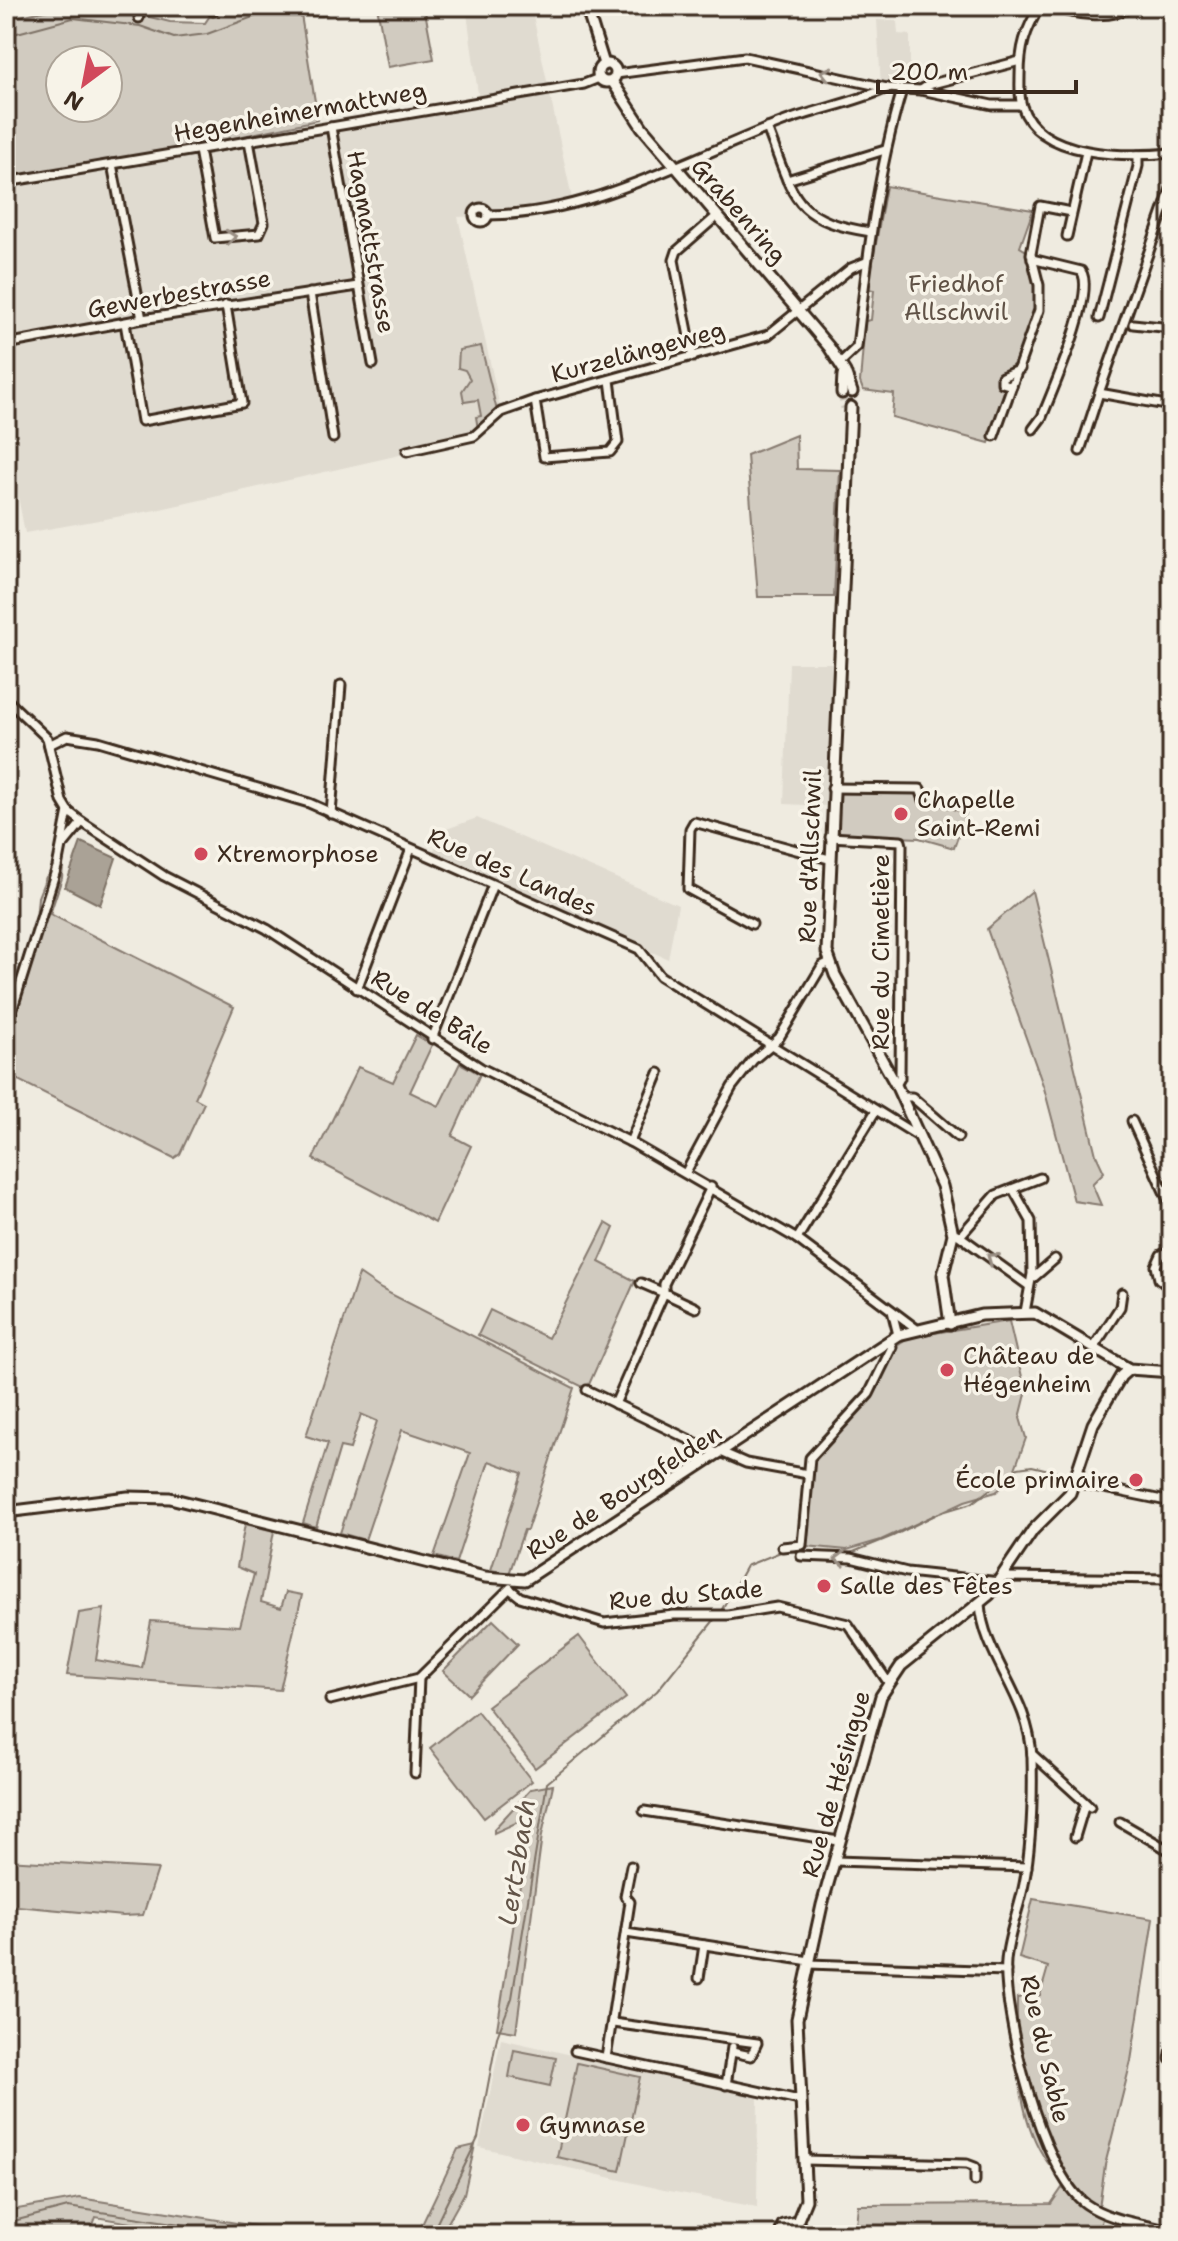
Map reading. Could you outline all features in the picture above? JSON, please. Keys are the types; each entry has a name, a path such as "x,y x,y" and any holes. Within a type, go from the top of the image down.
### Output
{"main road":[{"path":"586,6 604,64 598,70 599,78 614,78"},
{"name":"Grabenring","path":"604,64 614,67 614,78 674,166 840,363 847,393"},
{"name":"Rue d'Allschwil","path":"849,410 825,937 830,962 896,1085 942,1186 957,1234 943,1275 950,1324"},
{"name":"Rue de Bourgfelden","path":"6,1512 128,1497 170,1498 510,1585 542,1572 893,1337 981,1315 1025,1312 1051,1320 1129,1369"},
{"path":"1129,1369 1172,1372"},
{"name":"Rue de Hésingue","path":"797,2222 806,2200 796,2033 809,1962 875,1714 888,1682 901,1666 980,1604 1002,1580 1033,1530 1061,1503 1074,1482 1089,1432 1121,1376 1129,1369"},
{"path":"780,2235 783,2225 797,2222 805,2235"}],"street":[{"path":"139,6 139,18"},
{"path":"1040,6 1024,33 1020,61 1021,105 1040,129 1086,152 1172,153"},
{"path":"1049,6 1093,14 1125,11 1132,6"},
{"path":"1163,6 1172,9"},
{"path":"614,78 745,57 887,88 921,90 992,105 1021,105"},
{"path":"921,90 928,85 1020,61"},
{"name":"Hegenheimermattweg","path":"6,182 584,84 599,78"},
{"path":"488,215 553,210 767,128 887,88"},
{"path":"840,363 856,351 866,262 885,150 902,90"},
{"name":"Hagmattstrasse","path":"331,127 373,364"},
{"path":"767,128 800,204 817,219 832,226 871,232"},
{"path":"199,150 215,238 258,234 263,230 264,223 249,141"},
{"path":"787,180 885,150"},
{"path":"1067,236 1086,152"},
{"path":"1082,315 1101,319 1138,166 1138,155"},
{"path":"112,164 142,319"},
{"path":"1080,451 1172,186"},
{"path":"994,436 1039,310 1039,285 1031,241 1040,206 1071,212"},
{"path":"693,357 674,260 677,251 717,216"},
{"path":"1032,259 1081,271 1086,278 1079,319 1042,417 1033,429"},
{"name":"Kurzelängeweg","path":"407,451 474,436 501,412 535,400 768,335 851,268 866,262"},
{"name":"Gewerbestrasse","path":"6,344 226,305 358,286"},
{"path":"310,293 333,438"},
{"path":"125,323 142,421 242,403 226,305"},
{"path":"1133,324 1172,328"},
{"path":"1012,386 1002,383 1002,377 1020,369"},
{"path":"535,400 544,457 610,452 618,442 610,380"},
{"path":"1099,393 1172,406"},
{"path":"1172,449 1172,465"},
{"path":"331,814 341,685"},
{"path":"6,699 42,730 49,745 62,801 68,811 63,846 6,1030"},
{"name":"Rue des Landes","path":"49,745 67,736 98,741 300,800 639,949 660,976 918,1136"},
{"path":"832,788 920,789 924,800"},
{"name":"Rue de Bâle","path":"68,811 164,876 267,929 481,1068 686,1172 797,1239 918,1330"},
{"path":"63,846 82,822"},
{"path":"752,924 688,889 690,829 694,822 829,859"},
{"name":"Rue du Cimetière","path":"830,837 901,841 903,1015 900,1078 896,1085"},
{"path":"357,989 411,849"},
{"path":"432,1039 492,887"},
{"path":"686,1172 732,1087 753,1060 772,1045 822,966 830,962"},
{"path":"630,1142 659,1073"},
{"path":"901,1097 912,1097 958,1137"},
{"path":"797,1239 875,1112"},
{"path":"1132,1121 1171,1203"},
{"path":"1030,1283 957,1234 992,1198 1040,1178"},
{"path":"615,1404 664,1293 664,1284 711,1187"},
{"path":"1013,1189 1031,1221 1030,1283 1025,1312"},
{"path":"1172,1250 1161,1255 1156,1266 1159,1279 1172,1289"},
{"path":"1030,1283 1055,1259"},
{"path":"641,1283 696,1308"},
{"path":"1094,1347 1120,1307 1122,1293"},
{"path":"782,1547 802,1545 810,1458 869,1394 892,1347 892,1311"},
{"path":"587,1390 735,1461 808,1474"},
{"path":"1074,1482 1172,1502"},
{"path":"801,1556 851,1558 907,1572 1002,1580 1172,1579"},
{"path":"330,1700 419,1678 510,1585"},
{"name":"Rue du Stade","path":"510,1585 520,1597 604,1623 674,1615 728,1615 777,1607 848,1624 888,1682"},
{"name":"Rue du Sable","path":"980,1604 989,1640 1024,1709 1032,1754 1027,1867 1006,1971 1031,2102 1063,2177 1080,2199 1094,2209 1172,2232"},
{"path":"415,1773 419,1678"},
{"path":"1032,1754 1087,1805 1075,1837"},
{"path":"644,1811 839,1841"},
{"path":"1120,1822 1172,1852"},
{"path":"835,1861 1027,1867"},
{"path":"606,2058 626,1933 630,1902 625,1896 631,1866"},
{"path":"626,1933 809,1962 1006,1971"},
{"path":"699,1978 704,1945"},
{"path":"613,2023 757,2043 751,2056 732,2052"},
{"path":"726,2085 733,2042"},
{"path":"1170,2059 1172,2048"},
{"path":"575,2051 799,2100"},
{"path":"804,2160 967,2164 975,2167 975,2181"}],"shaded area":[{"path":"466,6 531,6 573,203 504,215 458,217 501,412 475,438 156,510 25,533 6,434 6,182 479,101"},
{"path":"877,20 897,21 898,34 910,35 910,90 881,86"},
{"path":"789,663 833,663 827,806 784,804"},
{"path":"477,818 678,905 668,959 431,856 444,830"},
{"path":"81,842 116,858 100,905 65,887"},
{"path":"501,2039 758,2097 757,2207 664,2190 479,2147"}],"green space":[{"path":"241,6 342,6 322,16 301,15 318,120 112,164 6,182 6,25 16,17 48,10 109,7 170,22 205,23 213,11"},
{"path":"377,6 424,6 434,59 388,67"},
{"name":"Friedhof Allschwil","path":"886,186 1033,210 1020,247 1028,252 1031,267 1034,318 1024,350 1015,363 1002,373 1000,384 1006,394 989,443 892,417 894,394 863,390 860,382 865,321 871,320 874,290 868,289"},
{"path":"481,346 497,411 478,429 476,417 481,416 478,400 464,402 462,391 470,379 465,370 458,368 459,350"},
{"path":"796,435 797,469 840,470 834,597 758,597 747,455"},
{"path":"838,791 921,792 923,800 966,813 954,848 919,838 835,834"},
{"path":"63,864 62,878 50,914 234,1007 195,1098 204,1103 180,1154 174,1158 6,1074 6,1010 36,919 38,897 46,877"},
{"path":"1032,891 1096,1155 1104,1172 1092,1184 1101,1205 1074,1201 1044,1088 987,929"},
{"path":"416,1035 432,1045 410,1092 439,1106 460,1063 480,1074 452,1136 471,1146 435,1223 313,1159 358,1067 393,1082"},
{"path":"606,1223 614,1228 599,1262 635,1281 587,1389 478,1335 490,1310 548,1338"},
{"path":"359,1274 381,1289 574,1388 527,1530 524,1530 509,1574 491,1570 522,1473 489,1461 456,1562 434,1556 470,1453 402,1430 365,1540 340,1533 377,1421 361,1414 350,1449 340,1447 316,1527 303,1523 328,1443 306,1436"},
{"path":"1009,1321 1026,1394 1020,1418 1026,1438 1011,1480 996,1492 965,1501 881,1540 847,1550 806,1546 811,1461 859,1410 881,1380 897,1345 909,1337"},
{"path":"245,1524 274,1531 261,1602 281,1608 286,1592 302,1595 280,1690 67,1675 79,1613 104,1609 96,1660 142,1668 151,1621 240,1626 254,1574 237,1567"},
{"path":"493,1620 518,1644 469,1695 443,1671"},
{"path":"579,1636 626,1698 535,1768 487,1706"},
{"path":"477,1711 532,1781 484,1818 430,1748"},
{"path":"553,1785 542,1835 516,2032 497,2029 531,1816 494,1833 494,1829 531,1789"},
{"path":"6,1860 158,1869 143,1915 123,1916 6,1905"},
{"path":"1033,1899 1153,1919 1131,2061 1105,2165 1099,2208 1070,2185 1044,2157 1023,2100 1018,2059 1017,1998 1040,1995 1048,1967 1019,1958"},
{"path":"514,2050 556,2058 550,2086 509,2077"},
{"path":"577,2063 640,2077 620,2171 557,2157"},
{"path":"475,2145 464,2194 441,2235 417,2235 458,2149"},
{"path":"1062,2188 1102,2219 1098,2235 855,2235 858,2205 1051,2204"},
{"path":"80,2198 312,2235 200,2235 96,2217 89,2235 6,2235 6,2211"}],"waterway":[{"path":"6,36 73,18 140,26 174,38 207,34 261,14 306,6"},
{"path":"846,1555 939,1513 972,1503 1018,1468 1032,1466 1070,1475"},
{"name":"Lertzbach","path":"721,1611 746,1566 783,1551 816,1553"},
{"name":"Lertzbach","path":"431,2235 478,2138 497,2037 512,1998 547,1783 657,1691 715,1619"},
{"name":"Lertzbach","path":"6,2223 68,2207 252,2235"}],"tunnel":[{"path":"842,393 845,408"}],"tram line":[{"path":"1066,6 1122,11 1131,6"}],"place":[{"name":"Chapelle Saint-Remi","path":"901,814"},
{"name":"Xtremorphose","path":"201,854"},
{"name":"Château de Hégenheim","path":"947,1370"},
{"name":"École primaire","path":"1136,1480"},
{"name":"Salle des Fêtes","path":"824,1586"},
{"name":"Gymnase","path":"523,2125"}]}
